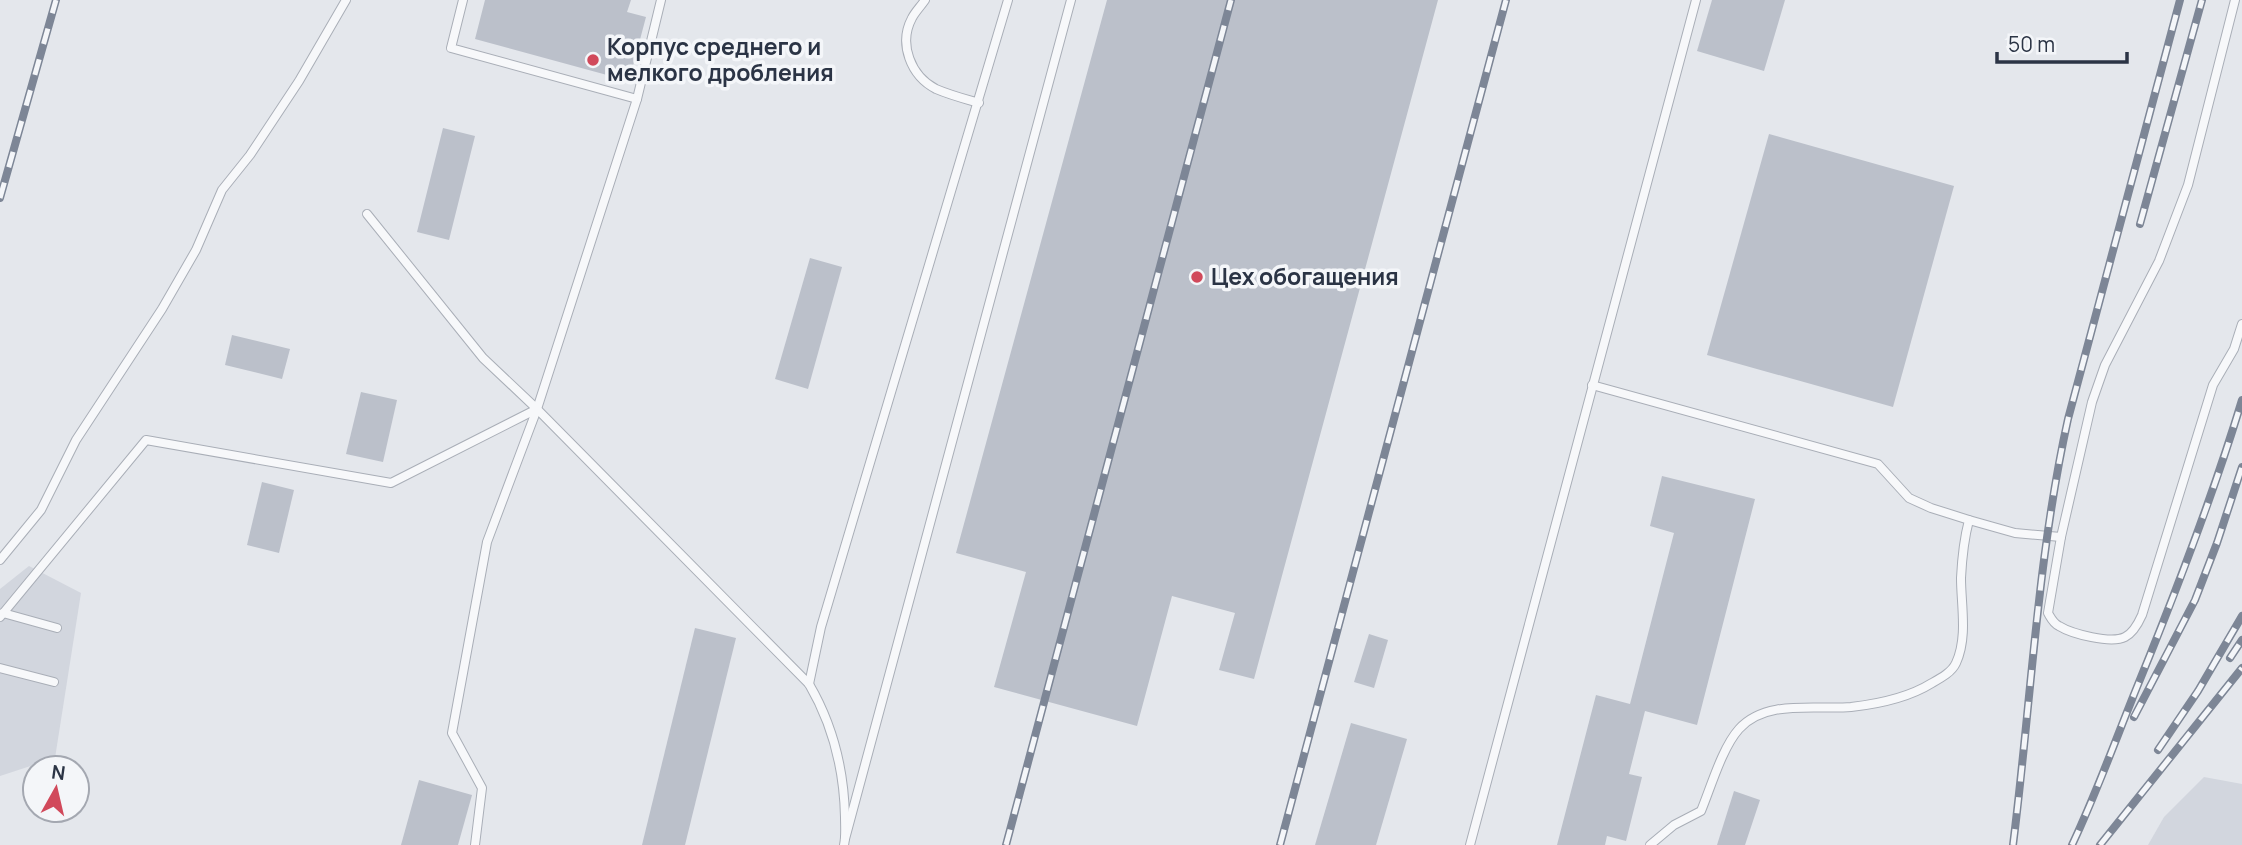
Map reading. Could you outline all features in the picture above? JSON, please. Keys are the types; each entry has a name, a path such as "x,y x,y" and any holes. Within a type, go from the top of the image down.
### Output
{"lane":[{"path":"0,560 41,510 76,440 182,274 222,190 250,155 299,81 346,0"},
{"path":"463,0 451,48 637,99"},
{"path":"475,845 482,788 452,733 487,542 537,409 637,99 662,0"},
{"path":"925,0 908,28 908,55 912,69 935,88 979,103"},
{"path":"809,684 821,627 1008,0"},
{"path":"845,842 1071,0"},
{"path":"1470,845 1696,0"},
{"path":"2235,0 2188,185 2159,261 2124,325 2101,377 2084,433 2061,537 2048,613 2059,627 2112,641 2127,636 2136,627 2213,385 2234,349 2242,324"},
{"path":"367,214 483,358 537,409 809,684 828,720 835,741 845,801 845,842"},
{"path":"1592,385 1878,464 1909,498 1931,508 2015,533 2061,537"},
{"path":"57,628 1,615 146,440 391,483 537,409"},
{"path":"1650,845 1674,825 1701,811 1725,753 1738,730 1750,720 1764,712 1783,709 1850,707 1902,697 1943,677 1956,664 1961,646 1962,567 1969,520"},
{"path":"0,668 54,682"}],"shaded area":[{"path":"29,566 81,593 56,754 21,754 21,769 0,776 0,589"},
{"path":"2204,777 2242,784 2242,845 2148,845 2164,817"}],"building":[{"name":"Корпус среднего и мелкого дробления","path":"485,0 631,0 627,12 646,17 629,81 475,39"},
{"name":"Цех обогащения","path":"1107,0 1438,0 1254,679 1219,670 1235,613 1172,596 1137,726 994,687 1026,572 956,553"},
{"path":"1712,0 1785,0 1764,71 1697,51"},
{"path":"443,128 475,136 449,240 417,232"},
{"path":"1769,134 1954,186 1893,407 1707,355"},
{"path":"810,258 842,267 808,389 775,379"},
{"path":"232,335 290,349 282,379 225,365"},
{"path":"361,392 397,400 383,462 346,454"},
{"path":"1662,476 1755,499 1697,725 1645,711 1629,774 1642,777 1626,841 1607,836 1605,845 1557,845 1596,695 1630,704 1674,533 1650,526"},
{"path":"262,482 294,490 279,553 247,545"},
{"path":"695,628 736,638 685,845 642,845"},
{"path":"1369,634 1388,640 1374,688 1354,682"},
{"path":"1351,723 1407,739 1376,845 1315,845"},
{"path":"419,780 472,795 458,845 401,845"},
{"path":"1734,791 1760,800 1745,845 1717,845"}],"railway":[{"path":"0,198 56,0"},
{"path":"1006,845 1231,0"},
{"path":"1280,845 1506,0"},
{"path":"2013,845 2042,578 2057,472 2068,419 2180,0"},
{"path":"2140,224 2202,0"},
{"path":"2072,845 2181,577 2242,400"},
{"path":"2134,717 2195,600 2242,467"},
{"path":"2158,750 2198,691 2242,616"},
{"path":"2230,658 2242,640"},
{"path":"2100,845 2242,668"}],"place":[{"name":"Корпус среднего и мелкого дробления","path":"593,60"},
{"name":"Цех обогащения","path":"1197,277"}]}
